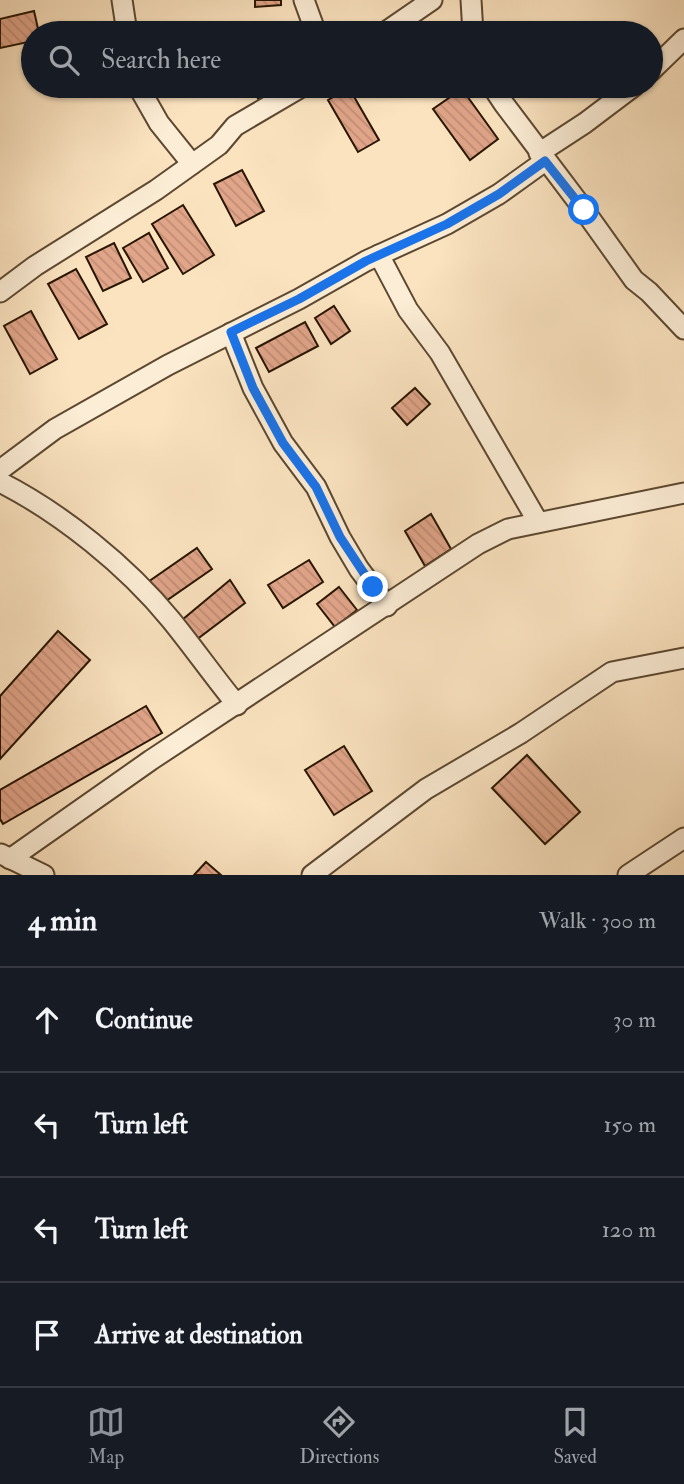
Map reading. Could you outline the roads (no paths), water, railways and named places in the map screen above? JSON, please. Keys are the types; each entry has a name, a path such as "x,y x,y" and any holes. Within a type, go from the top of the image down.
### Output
{"street":[{"path":"122,0 125,21"},
{"path":"304,0 312,21"},
{"path":"401,21 432,0"},
{"path":"471,0 473,21"},
{"path":"663,59 684,39"},
{"path":"145,98 159,123 192,164"},
{"path":"0,292 45,259 156,190 219,145 235,126 283,98"},
{"path":"500,98 634,281 649,292 684,329"},
{"path":"0,470 55,429 168,365 379,255 447,224 499,194 618,98"},
{"path":"379,255 408,310 440,353 538,522"},
{"path":"231,332 253,388 283,443 316,487 359,569 387,606"},
{"path":"0,482 23,493 111,560 170,618 237,705"},
{"path":"5,856 478,544 508,529 684,493"},
{"path":"312,875 426,789 521,733 612,672 684,658"},
{"path":"628,875 684,838"},
{"path":"5,856 44,875"}]}
